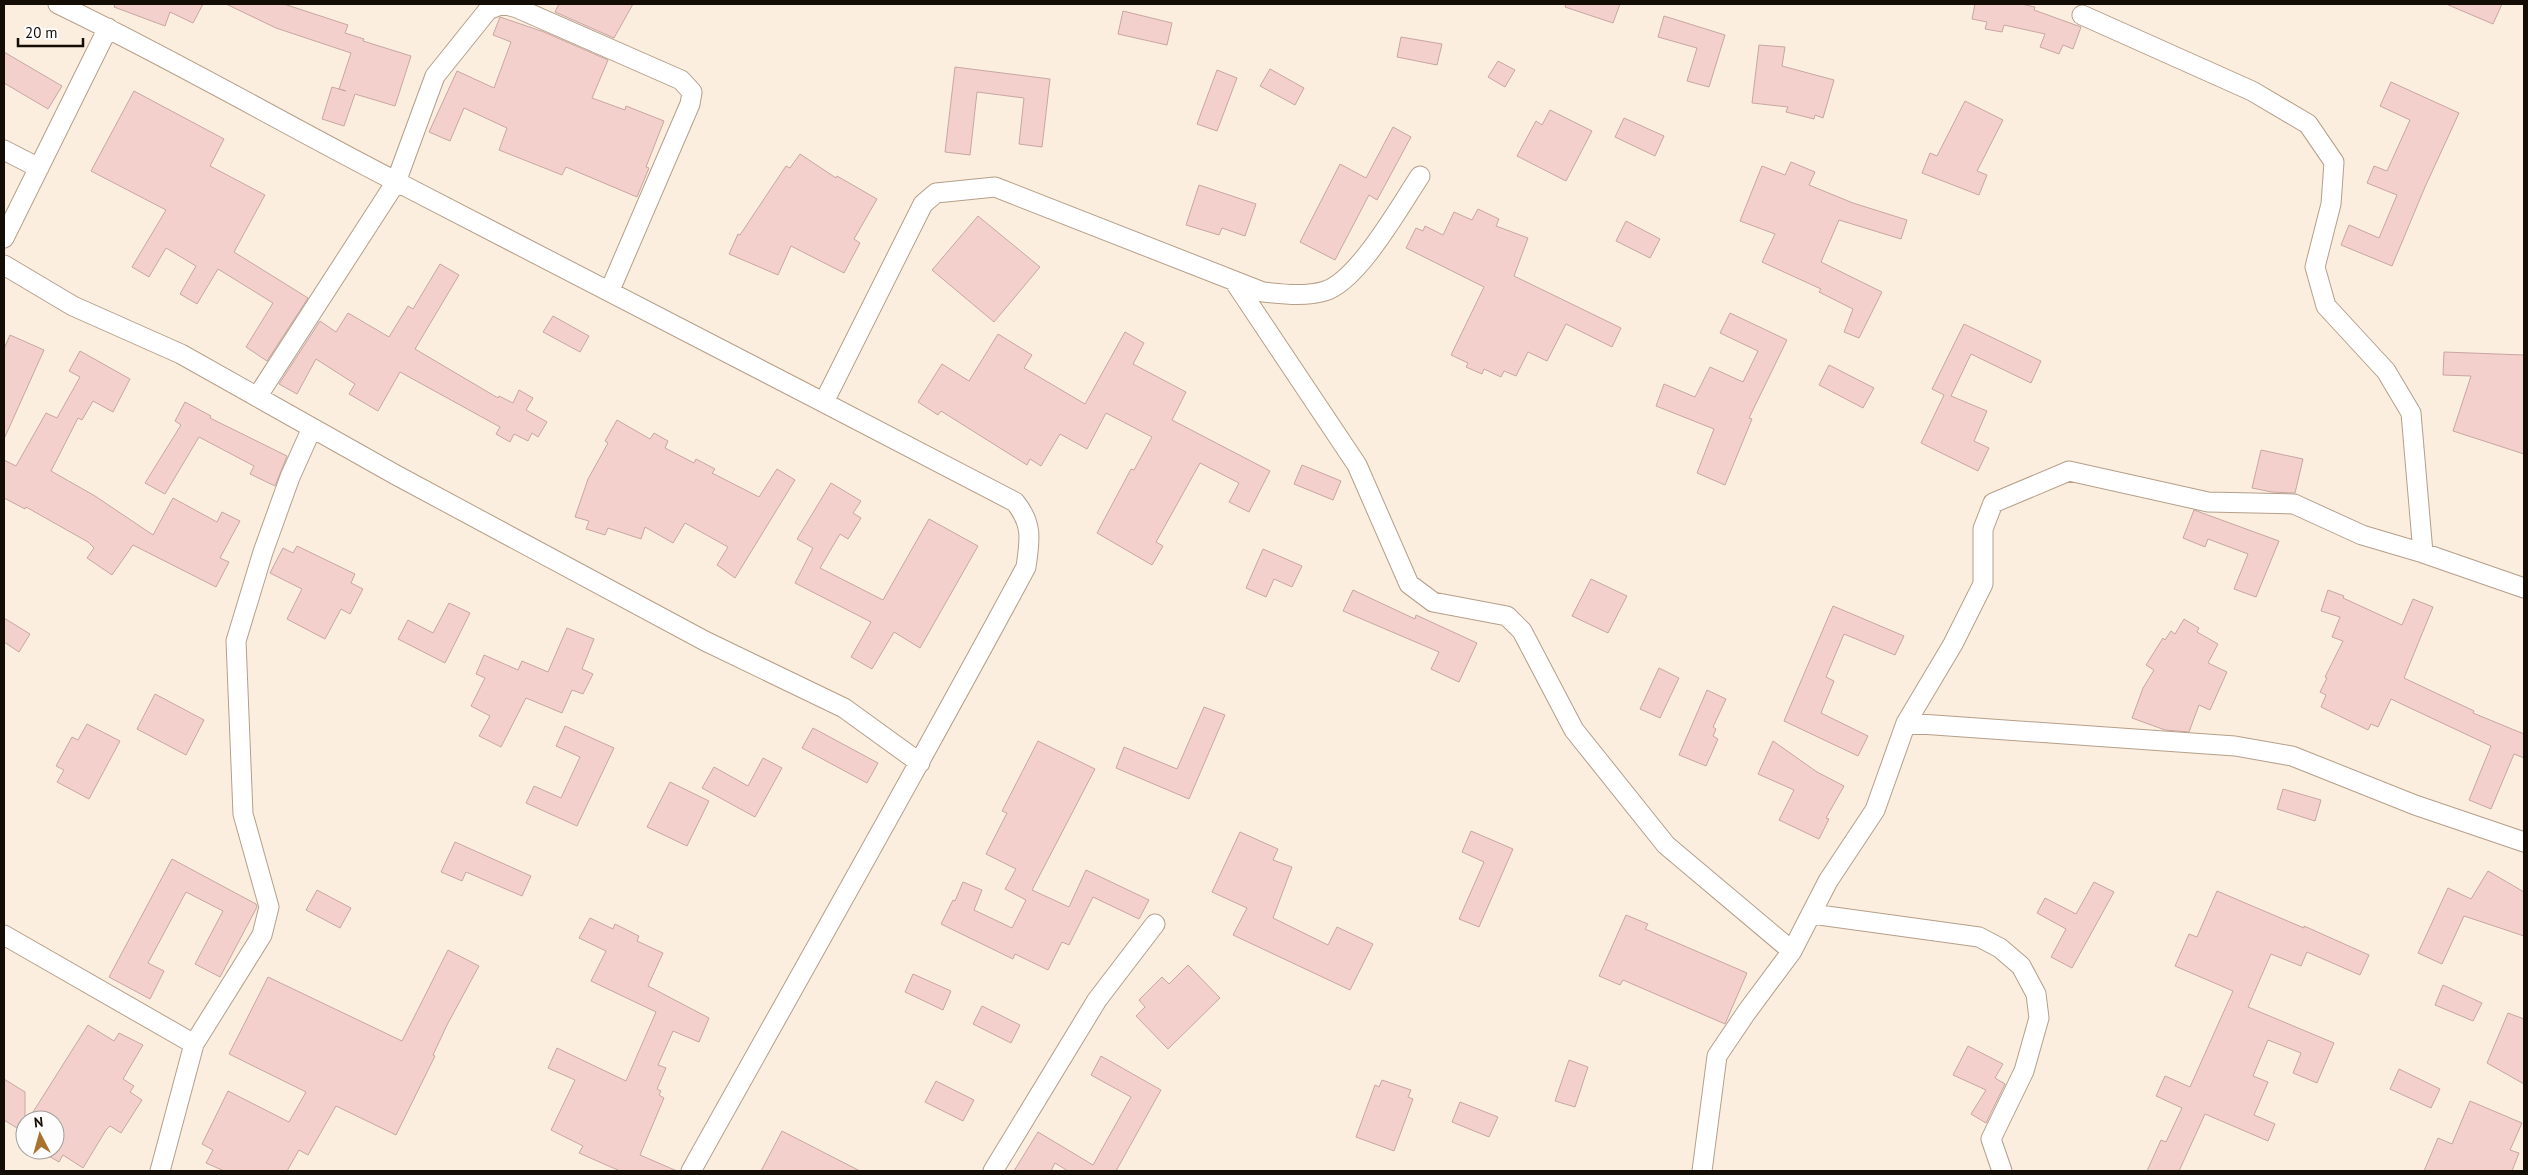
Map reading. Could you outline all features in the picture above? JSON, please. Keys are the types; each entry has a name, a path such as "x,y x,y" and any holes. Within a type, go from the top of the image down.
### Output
{"street":[{"path":"58,4 108,28 396,182 610,290 1015,502 1027,516 1030,545 1026,567 920,763 691,1171"},
{"path":"257,397 396,182 435,76 488,10 503,4 680,80 692,92 690,104 610,290"},
{"path":"2082,15 2252,91 2308,124 2334,162 2331,204 2315,267 2326,306 2386,370 2411,413 2423,553"},
{"path":"4,238 108,28"},
{"path":"4,150 39,168"},
{"path":"824,402 923,204 936,193 995,187 1263,292 1298,295 1326,291 1355,271 1420,176"},
{"path":"4,265 73,306 181,354 312,428 705,641 844,708 920,763"},
{"path":"1234,281 1357,465 1409,584 1433,602 1507,616 1522,631 1574,730 1666,845 1792,951"},
{"path":"160,1171 194,1044 262,934 269,907 243,814 236,642 263,552 290,477 312,428"},
{"path":"1702,1171 1718,1056 1746,1013 1792,951 1828,881 1876,810 1906,723 1953,644 1983,584 1983,529 1993,503 2069,472 2208,502 2294,504 2362,535 2423,553 2524,588"},
{"path":"1906,723 2235,746 2292,756 2414,805 2524,842"},
{"path":"1812,914 1980,937 2000,948 2021,966 2036,994 2039,1018 2024,1071 1991,1139 2002,1171"},
{"path":"993,1171 1097,1000 1155,924"},
{"path":"4,935 194,1044"}],"building":[{"path":"115,4 203,4 193,23 170,12 165,26 114,7"},
{"path":"226,4 284,4 348,25 345,33 364,39 363,41 411,56 395,106 355,94 344,126 322,119 332,87 339,89 351,53 276,28"},
{"path":"559,4 633,4 614,38 555,12"},
{"path":"1566,4 1620,4 1613,23 1565,7"},
{"path":"1975,4 2021,4 2035,7 2034,10 2081,27 2073,49 2063,45 2059,54 2040,47 2045,34 2004,25 2002,32 1985,29 1987,22 1972,19"},
{"path":"2446,4 2502,4 2493,24"},
{"path":"1123,11 1172,23 1167,45 1118,34"},
{"path":"1664,16 1725,35 1709,87 1687,81 1697,48 1658,37"},
{"path":"500,17 544,32 608,60 592,98 625,110 626,106 664,121 646,167 649,168 637,197 566,167 562,175 499,150 507,128 464,108 450,141 429,132 457,71 494,88 511,42 493,35"},
{"path":"1401,37 1442,44 1437,65 1397,57"},
{"path":"1759,45 1785,47 1782,66 1834,80 1823,118 1815,115 1814,119 1786,112 1788,107 1752,103"},
{"path":"4,52 62,86 48,109 4,83"},
{"path":"1498,61 1515,70 1505,87 1488,77"},
{"path":"955,67 1050,79 1042,147 1019,144 1024,98 977,92 970,155 945,152"},
{"path":"1270,69 1304,88 1295,105 1260,86"},
{"path":"1217,70 1237,78 1217,131 1197,124"},
{"path":"2391,82 2459,113 2392,266 2341,245 2349,225 2379,238 2397,195 2367,183 2374,166 2387,171 2410,120 2380,106"},
{"path":"134,91 224,139 210,166 265,195 234,252 308,298 267,361 246,347 273,303 218,269 197,304 180,294 196,266 166,248 149,277 132,267 166,210 91,171"},
{"path":"1965,101 2003,120 1977,171 1987,175 1979,195 1922,173 1930,153 1937,156"},
{"path":"1550,110 1592,131 1566,181 1517,156 1536,121 1542,125"},
{"path":"1624,118 1664,136 1655,156 1615,137"},
{"path":"1393,127 1411,137 1377,200 1369,195 1335,260 1300,242 1340,164 1366,178"},
{"path":"800,154 836,178 837,176 877,199 854,239 860,243 844,273 791,246 778,275 729,254 738,234 740,235 786,166 790,168"},
{"path":"1791,162 1815,172 1809,185 1853,203 1907,220 1901,239 1839,220 1821,262 1882,292 1859,338 1844,332 1853,309 1819,292 1821,289 1762,262 1775,234 1740,221 1762,166 1785,175"},
{"path":"1199,185 1256,204 1245,236 1222,228 1219,235 1186,225"},
{"path":"1478,209 1499,219 1496,226 1528,238 1514,276 1621,328 1612,347 1566,324 1547,361 1528,352 1516,376 1504,371 1501,377 1484,369 1482,374 1466,367 1468,363 1451,355 1484,287 1406,248 1416,228 1423,231 1425,226 1443,235 1454,212 1472,220"},
{"path":"978,216 1040,267 994,322 932,270"},
{"path":"1626,221 1660,239 1650,258 1616,241"},
{"path":"440,264 459,275 415,349 498,398 499,396 513,403 519,390 533,398 526,410 547,422 538,437 532,433 528,441 514,434 510,442 496,434 500,427 400,372 378,411 349,394 355,384 316,359 297,394 279,384 320,321 336,332 348,313 389,337 408,306 413,309"},
{"path":"1730,313 1787,340 1749,418 1752,419 1725,485 1697,473 1714,429 1656,406 1664,384 1695,397 1710,367 1743,382 1758,351 1720,333"},
{"path":"553,316 589,336 580,352 543,332"},
{"path":"1964,324 2041,361 2031,383 1971,354 1951,396 1987,411 1974,441 1989,448 1978,471 1921,443 1944,395 1932,389"},
{"path":"1125,332 1144,343 1133,364 1186,392 1172,420 1270,471 1249,512 1229,502 1239,483 1200,463 1156,542 1163,546 1152,565 1097,533 1131,469 1134,470 1152,437 1106,413 1087,449 1060,434 1041,466 1030,459 1027,465 941,411 938,415 918,402 942,364 969,381 998,334 1032,355 1024,368 1085,404"},
{"path":"10,335 44,350 4,439 4,349"},
{"path":"80,351 130,379 113,412 93,401 82,420 78,418 51,471 95,496 153,535 173,498 217,522 222,512 240,521 220,558 229,562 216,587 133,545 112,575 87,558 94,548 88,542 26,507 25,509 4,498 4,460 16,466 46,413 57,418 80,377 69,371"},
{"path":"2444,352 2524,355 2524,454 2453,431 2471,376 2443,375"},
{"path":"1829,365 1874,388 1863,408 1819,385"},
{"path":"185,402 211,416 210,418 287,456 275,486 250,474 254,466 199,437 165,494 145,483 181,425 175,421"},
{"path":"617,420 650,439 654,433 668,441 665,448 694,463 696,459 715,469 712,473 759,497 777,469 795,480 735,578 717,565 728,547 685,523 673,543 645,527 641,539 608,528 605,535 586,529 589,521 575,517 588,479 608,443 605,441"},
{"path":"2261,450 2303,459 2295,493 2272,492 2252,488"},
{"path":"1302,465 1341,481 1333,500 1294,484"},
{"path":"831,483 861,501 853,513 861,518 848,539 840,534 820,568 883,600 929,519 978,546 920,648 894,632 872,669 851,657 871,622 795,583 813,548 797,539"},
{"path":"2194,510 2279,541 2256,597 2234,589 2248,554 2208,539 2205,547 2183,538"},
{"path":"297,546 355,574 351,583 363,589 350,614 341,609 325,639 287,619 302,589 270,573 283,548 293,553"},
{"path":"1263,549 1302,566 1292,587 1274,579 1266,597 1246,588"},
{"path":"1591,579 1627,596 1608,633 1572,616"},
{"path":"1353,590 1415,619 1416,615 1477,643 1459,682 1431,669 1439,652 1343,611"},
{"path":"2328,590 2402,625 2413,599 2433,607 2404,678 2474,711 2473,713 2524,734 2524,758 2514,754 2491,809 2469,800 2491,746 2391,699 2378,727 2371,724 2368,730 2321,707 2326,695 2320,692 2327,678 2325,677 2343,641 2332,637 2340,617 2321,611"},
{"path":"449,603 470,613 445,663 398,639 408,620 433,633"},
{"path":"1833,606 1904,636 1895,655 1844,634 1826,677 1834,681 1821,713 1868,736 1858,756 1784,721"},
{"path":"4,618 30,634 19,652 4,642"},
{"path":"2184,619 2199,628 2197,632 2218,644 2208,663 2227,672 2210,710 2199,705 2189,732 2165,730 2132,718 2143,688 2154,670 2146,665 2163,638 2165,640 2171,631 2175,634"},
{"path":"567,628 594,639 582,669 593,674 583,694 572,690 562,713 526,698 501,747 479,736 490,716 471,706 485,678 476,674 484,655 518,670 522,661 548,672"},
{"path":"1659,668 1679,678 1660,718 1640,709"},
{"path":"1707,690 1726,699 1713,727 1716,729 1713,736 1718,739 1706,766 1679,755"},
{"path":"155,694 204,720 186,755 137,729"},
{"path":"1204,707 1225,715 1189,799 1116,768 1124,747 1177,769"},
{"path":"87,724 120,741 89,799 57,782 64,770 56,766 72,737 78,740"},
{"path":"565,726 614,748 577,826 526,803 534,786 561,798 580,757 556,746"},
{"path":"813,728 878,763 867,783 802,748"},
{"path":"1038,741 1095,769 1032,890 1069,907 1086,870 1149,900 1139,919 1093,897 1069,945 1062,942 1048,970 1015,954 1013,959 941,924 953,900 955,901 963,882 982,890 974,910 1012,928 1026,900 1005,889 1016,869 986,854 1007,813 1002,811"},
{"path":"1773,741 1817,772 1844,786 1826,818 1829,819 1819,839 1779,820 1794,790 1758,774"},
{"path":"763,758 782,768 755,817 702,788 714,767 748,786"},
{"path":"670,782 709,801 687,846 647,827"},
{"path":"2283,789 2321,800 2315,821 2277,809"},
{"path":"1471,831 1513,849 1479,927 1459,919 1484,862 1462,852"},
{"path":"1240,832 1278,849 1273,860 1292,867 1273,918 1328,945 1337,927 1373,944 1350,990 1233,935 1247,908 1212,892"},
{"path":"455,842 531,876 522,896 466,872 462,881 441,872"},
{"path":"172,859 256,904 257,907 220,977 195,964 223,911 186,892 148,963 164,971 150,999 109,977"},
{"path":"2488,871 2524,892 2524,936 2464,916 2442,964 2418,953 2448,888 2471,899"},
{"path":"2094,882 2114,892 2072,968 2051,957 2066,929 2037,913 2045,898 2076,914"},
{"path":"317,890 351,908 340,928 306,910"},
{"path":"2217,891 2304,928 2304,926 2369,955 2360,975 2307,952 2301,966 2271,954 2248,1007 2334,1043 2317,1083 2293,1073 2301,1053 2268,1040 2253,1076 2268,1082 2254,1115 2275,1124 2268,1141 2205,1114 2179,1171 2147,1171 2161,1140 2166,1142 2182,1108 2156,1096 2165,1076 2190,1087 2233,991 2175,966 2189,934 2197,937"},
{"path":"1626,915 1648,924 1645,929 1747,973 1725,1024 1623,980 1620,985 1599,976"},
{"path":"590,918 613,929 615,924 639,936 637,941 663,953 648,986 709,1018 699,1042 673,1031 658,1065 666,1068 657,1089 661,1091 659,1095 664,1098 640,1155 677,1171 620,1171 579,1153 583,1146 551,1130 575,1080 548,1068 557,1048 626,1081 656,1012 591,981 606,951 579,938"},
{"path":"448,950 479,966 447,1025 433,1055 435,1056 396,1135 336,1106 308,1155 299,1150 287,1171 224,1171 206,1163 213,1150 202,1144 228,1091 289,1122 306,1092 229,1054 268,977 402,1041"},
{"path":"1188,965 1220,998 1168,1049 1136,1016 1145,1007 1139,1000 1162,977 1169,984"},
{"path":"913,974 951,991 943,1010 905,992"},
{"path":"2443,985 2482,1003 2473,1021 2435,1005"},
{"path":"982,1006 1020,1025 1011,1043 973,1024"},
{"path":"2508,1013 2524,1019 2524,1084 2487,1063"},
{"path":"88,1025 114,1041 119,1033 143,1045 123,1079 134,1086 130,1092 142,1100 121,1133 110,1126 106,1130 83,1168 65,1156 65,1110 34,1110"},
{"path":"1968,1046 2003,1064 1995,1078 2005,1084 1986,1123 1971,1114 1986,1090 1953,1075"},
{"path":"1101,1056 1161,1090 1116,1171 1068,1171 1055,1163 1051,1171 1014,1171 1038,1132 1093,1165 1131,1097 1091,1075"},
{"path":"1569,1060 1588,1067 1575,1107 1555,1101"},
{"path":"2399,1069 2440,1089 2431,1108 2390,1089"},
{"path":"4,1079 25,1092 25,1110 15,1110 15,1127 4,1120"},
{"path":"1382,1080 1411,1090 1408,1097 1413,1099 1394,1151 1356,1137 1375,1085 1379,1087"},
{"path":"936,1081 974,1100 963,1121 925,1102"},
{"path":"2470,1101 2522,1123 2510,1150 2519,1153 2512,1171 2424,1171 2438,1138 2452,1144"},
{"path":"1460,1102 1498,1117 1489,1137 1452,1122"},
{"path":"782,1131 860,1171 761,1171"}]}
